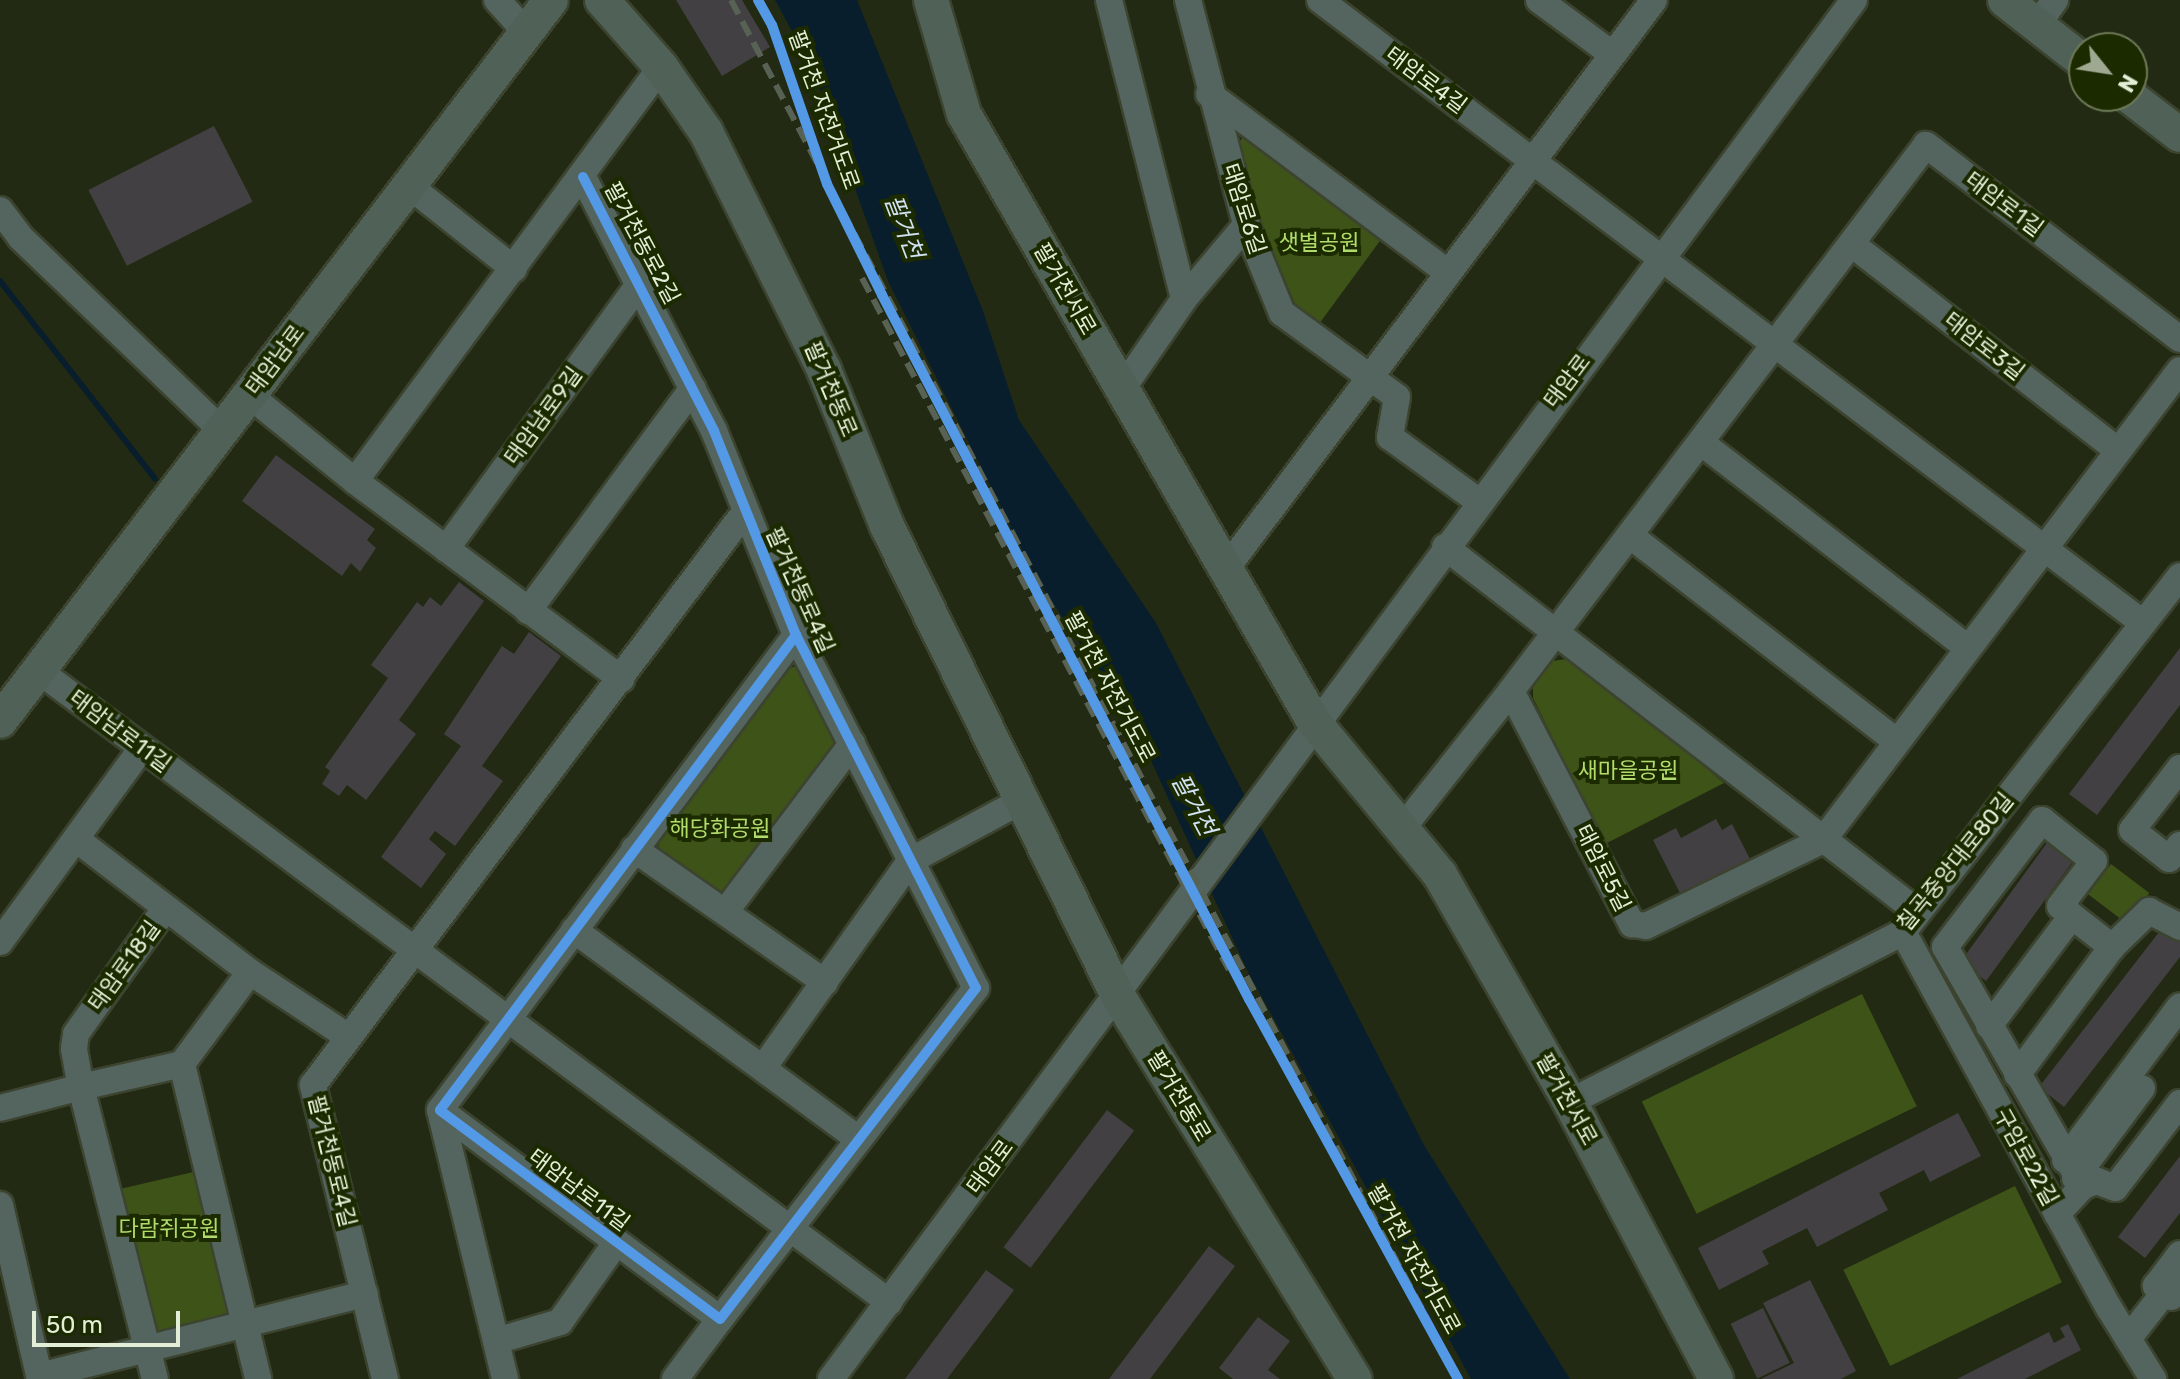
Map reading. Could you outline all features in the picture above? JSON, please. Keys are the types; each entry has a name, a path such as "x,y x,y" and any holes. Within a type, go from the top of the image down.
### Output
{"main road":[{"name":"태암남로","path":"0,721 551,0"},
{"name":"팔거천동로","path":"602,0 661,67 706,132 824,370 887,526 1019,802 1118,996 1355,1379"},
{"name":"팔거천서로","path":"931,0 964,114 1228,566 1314,722 1404,826 1440,875 1570,1102 1716,1379"},
{"path":"2005,0 2046,13 2068,41"},
{"path":"2148,111 2180,135"}],"street":[{"path":"497,0 525,31"},
{"path":"1109,0 1184,299"},
{"name":"태암로6길","path":"1188,0 1209,94 1246,225 1282,313 1397,397 1390,437 1478,501"},
{"name":"태암로4길","path":"1320,0 1660,256"},
{"path":"1539,0 1612,54"},
{"path":"1228,566 1654,0"},
{"name":"태암로","path":"831,1379 1118,996 1314,722 1854,0"},
{"name":"팔거천동로2길","path":"355,481 583,177 661,67"},
{"path":"1209,94 1447,272"},
{"name":"태암로1길","path":"1853,245 1926,145 2180,339"},
{"name":"팔거천동로2길","path":"583,177 665,329"},
{"path":"408,185 514,269"},
{"path":"0,210 20,237 221,430"},
{"path":"1122,389 1184,299 1246,225"},
{"path":"1404,826 1558,633 1853,245"},
{"name":"태암로3길","path":"1853,245 2117,450"},
{"path":"1660,256 2143,623"},
{"name":"태암남로9길","path":"446,549 641,282"},
{"name":"팔거천동로4길","path":"665,329 693,388 796,635 910,861"},
{"path":"1703,444 1967,647 2180,370"},
{"path":"528,611 693,388"},
{"path":"248,394 355,481 622,679"},
{"name":"팔거천동로4길","path":"385,1379 313,1085 745,512"},
{"path":"1632,537 1896,741"},
{"path":"1445,547 1823,840 1910,922"},
{"name":"칠곡중앙대로80길","path":"1570,1102 1910,922 2180,576"},
{"path":"505,1379 440,1110 511,1021 574,930 796,635"},
{"name":"태암로5길","path":"1511,691 1632,924 1646,926 1823,840 1967,647"},
{"name":"태암남로11길","path":"39,671 889,1302"},
{"path":"725,912 852,744"},
{"path":"0,942 142,748"},
{"path":"2180,768 2132,830 2169,859 2180,845"},
{"path":"763,1068 910,861 1019,802"},
{"path":"2112,947 2060,906 2094,861 2042,820 1945,947 2074,1174 2115,1188 2180,1103"},
{"name":"태암로18길","path":"76,839 165,909 76,1034 81,1087 155,1379"},
{"path":"634,849 825,982"},
{"path":"675,1379 976,988 910,861"},
{"path":"165,909 250,972 347,1036"},
{"path":"2017,1075 2112,947 2149,911 2180,927"},
{"path":"1989,1026 2072,916"},
{"name":"구암로22길","path":"1910,922 2057,1214 2153,1379"},
{"path":"574,930 858,1139"},
{"path":"0,1108 182,1064 250,972"},
{"path":"2057,1214 2074,1174 2180,1006"},
{"path":"182,1064 258,1379"},
{"path":"2074,1174 2142,1088"},
{"name":"태암남로11길","path":"440,1110 720,1319"},
{"path":"0,1205 40,1378 365,1294"},
{"name":"태암남로11길","path":"496,1341 560,1322 616,1243"},
{"path":"2128,1339 2175,1294 2156,1286 2180,1254"}],"green space":[{"name":"샛별공원","path":"1249,131 1385,234 1319,324 1298,311 1264,230 1235,146"},
{"name":"새마을공원","path":"1574,658 1724,783 1605,844 1533,698 1533,681 1552,661"},
{"name":"해당화공원","path":"798,666 838,734 834,751 736,887 714,895 659,856 658,835 778,670"},
{"path":"2111,864 2149,893 2126,923 2088,894"},
{"path":"1862,994 1917,1106 1697,1214 1642,1101"},
{"name":"다람쥐공원","path":"202,1170 236,1318 148,1339 113,1190"},
{"path":"2015,1186 2062,1282 1890,1366 1843,1270"}],"water":[{"name":"팔거천","path":"775,0 857,0 983,311 1019,420 1156,623 1424,1145 1570,1379 1471,1379 1247,970 1137,730 1037,579 888,281 812,68"}],"building":[{"path":"676,0 742,0 770,47 722,76"},
{"path":"214,126 253,202 127,266 88,190"},
{"path":"276,455 375,529 367,540 376,548 360,572 351,563 342,576 242,501"},
{"path":"459,582 484,601 399,720 416,734 366,800 347,785 339,796 322,784 330,771 325,767 388,678 371,665 417,602 423,607 430,597 441,606"},
{"path":"529,632 561,656 482,766 503,781 455,846 435,831 429,839 446,854 421,888 381,857 461,746 444,734 502,646 514,654"},
{"path":"2180,648 2180,705 2097,815 2069,794"},
{"path":"1716,819 1722,830 1732,824 1751,861 1682,897 1653,840 1676,828 1681,838"},
{"path":"2049,840 2075,859 1986,981 1960,962"},
{"path":"2163,927 2180,940 2180,957 2064,1107 2039,1087"},
{"path":"1107,1110 1134,1130 1031,1268 1003,1247"},
{"path":"1958,1113 1981,1156 1930,1182 1924,1170 1879,1193 1888,1210 1817,1247 1807,1228 1762,1251 1769,1264 1719,1290 1698,1248"},
{"path":"2180,1156 2180,1213 2145,1258 2118,1237"},
{"path":"1209,1246 1235,1266 1150,1379 1109,1379"},
{"path":"986,1270 1014,1290 947,1379 905,1379"},
{"path":"1810,1280 1856,1371 1841,1379 1761,1379 1794,1363 1763,1303"},
{"path":"1763,1308 1790,1363 1757,1379 1731,1324"},
{"path":"1258,1317 1290,1341 1268,1370 1280,1379 1233,1379 1219,1368"},
{"path":"2068,1324 2081,1350 2025,1379 1957,1379 2049,1332 2054,1343 2065,1337 2060,1328"}],"waterway":[{"path":"0,281 155,479"}],"railway":[{"path":"731,0 1459,1379"},
{"path":"862,278 1229,970"}],"cycle path":[{"name":"팔거천 자전거도로","path":"758,0 772,25 827,184 882,295 1249,999 1458,1379"},
{"path":"583,177 714,431 796,635 976,988 720,1319 440,1110 796,635"}]}
